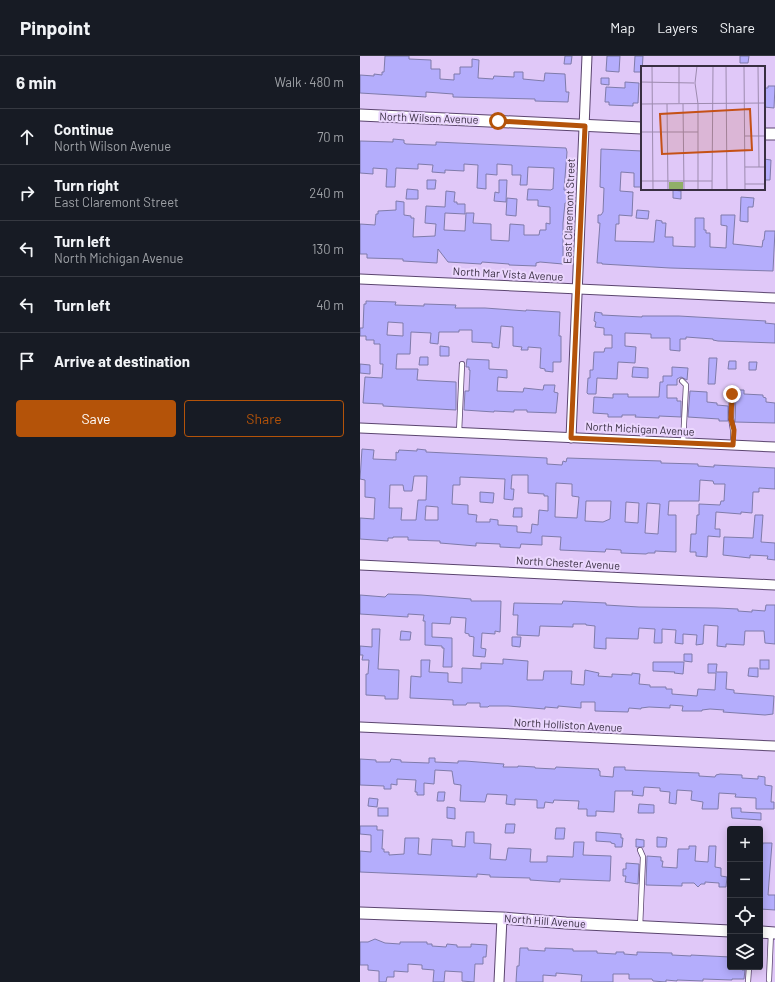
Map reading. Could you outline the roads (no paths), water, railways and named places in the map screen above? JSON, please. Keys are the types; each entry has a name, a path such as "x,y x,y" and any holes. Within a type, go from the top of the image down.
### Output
{"street":[{"name":"East Claremont Street","path":"571,438 587,56"},
{"name":"North Wilson Avenue","path":"360,115 641,128"},
{"name":"North Mar Vista Avenue","path":"360,279 775,298"},
{"name":"North Michigan Avenue","path":"360,428 775,447"},
{"name":"North Chester Avenue","path":"360,565 775,585"},
{"name":"North Holliston Avenue","path":"360,727 775,746"},
{"name":"North Hill Avenue","path":"360,913 502,918 566,923 727,931"},
{"path":"499,982 502,918"}],"lane":[{"path":"459,433 462,364"},
{"path":"682,381 686,385 683,443"},
{"path":"732,394 731,419 734,430 733,445"},
{"path":"640,850 643,857 640,927"},
{"path":"769,932 769,980"},
{"path":"748,982 749,970"}]}
